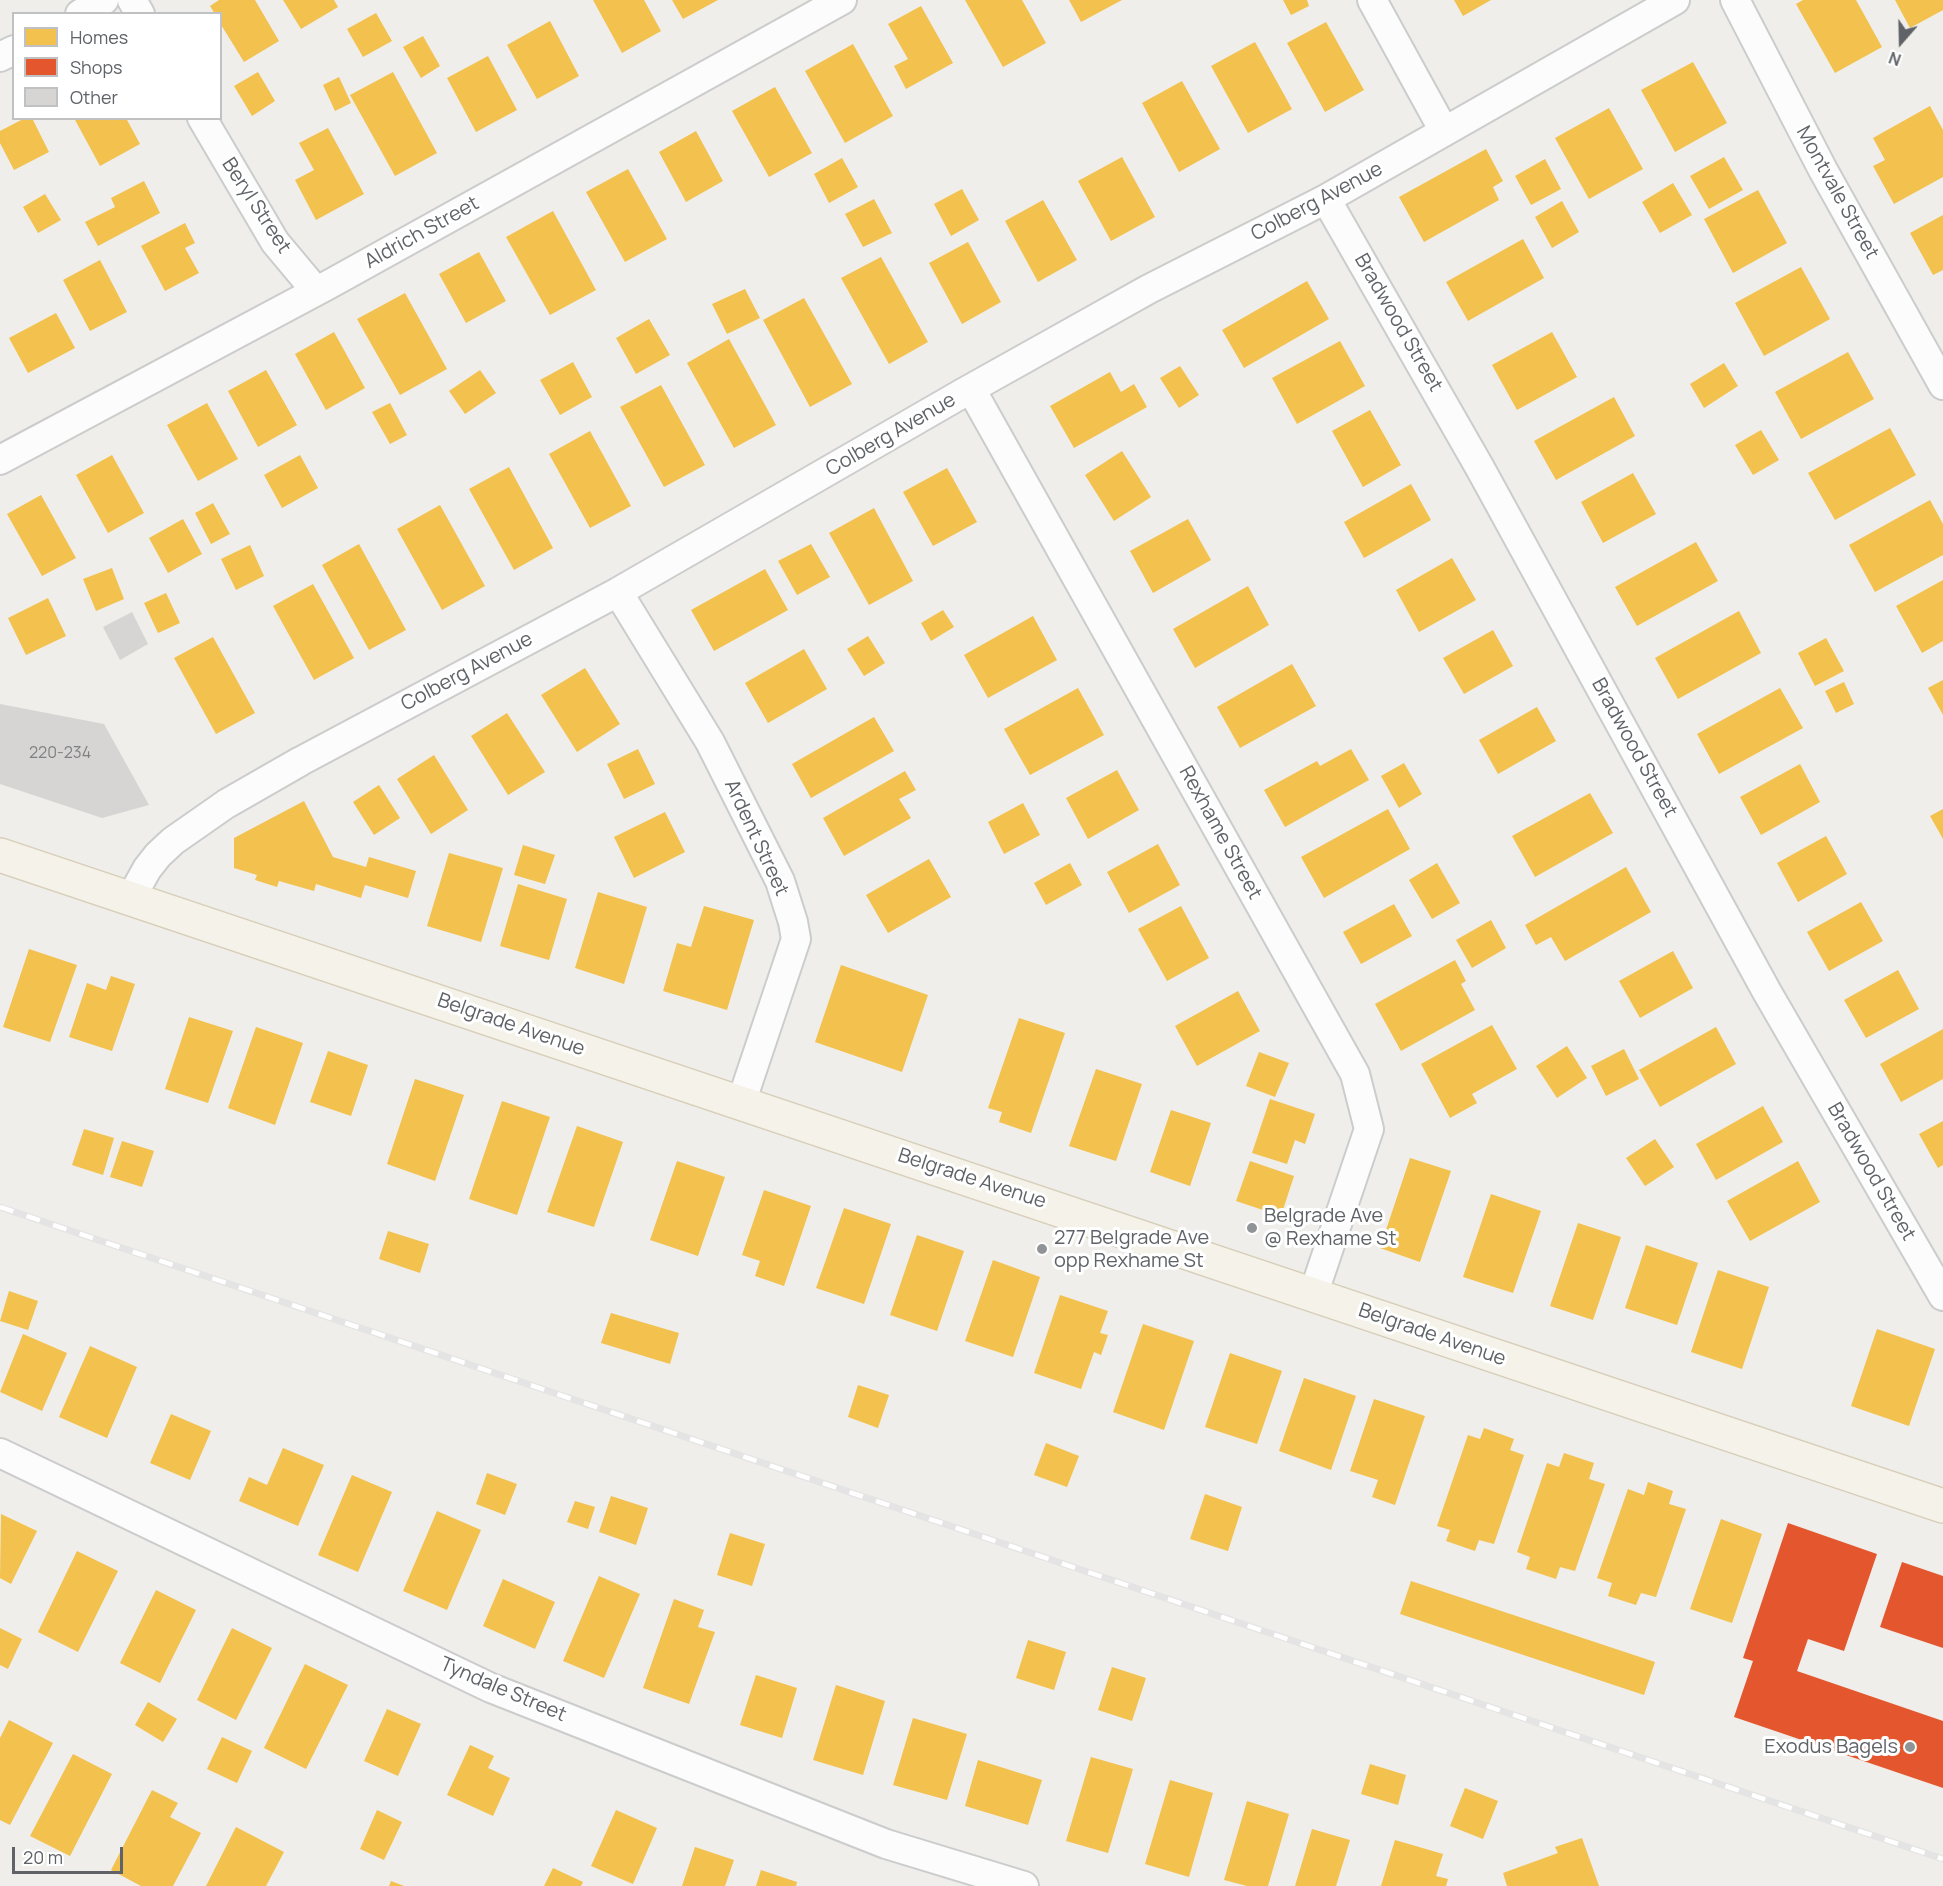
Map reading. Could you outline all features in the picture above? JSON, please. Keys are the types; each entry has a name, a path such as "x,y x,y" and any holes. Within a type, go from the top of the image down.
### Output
{"main road":[{"name":"Belgrade Avenue","path":"0,855 1943,1506"}],"street":[{"path":"83,12 104,0"},
{"name":"Aldrich Street","path":"0,460 316,291 842,0"},
{"path":"1372,0 1444,131"},
{"name":"Colberg Avenue","path":"130,898 158,855 173,841 226,804 618,592 1149,289 1326,199 1675,0"},
{"name":"Montvale Street","path":"1735,0 1823,170 1943,385"},
{"name":"Beryl Street","path":"203,120 275,242 316,291"},
{"name":"Bradwood Street","path":"1326,199 1480,468 1767,992 1943,1296"},
{"name":"Rexhame Street","path":"971,389 1355,1074 1369,1129 1313,1295"},
{"name":"Ardent Street","path":"618,592 710,742 780,881 793,922 796,939 741,1103"},
{"name":"Tyndale Street","path":"0,1453 491,1688 886,1844 1024,1886"}],"building: Homes":[{"path":"219,0 255,0 279,41 244,62 222,26 222,12 214,12 210,6"},
{"path":"283,0 334,0 338,7 301,29"},
{"path":"593,0 644,0 661,31 622,53"},
{"path":"672,0 718,0 683,19"},
{"path":"965,0 1022,0 1046,43 1003,67"},
{"path":"1069,0 1122,0 1081,22"},
{"path":"1283,0 1307,0 1309,6 1291,15"},
{"path":"1454,0 1491,0 1463,16"},
{"path":"1803,0 1856,0 1882,47 1835,73 1796,4"},
{"path":"1895,0 1943,0 1943,10 1910,28"},
{"path":"921,6 953,63 906,89 894,66 908,59 888,24"},
{"path":"376,13 392,41 363,57 347,29"},
{"path":"550,21 579,76 537,99 507,45"},
{"path":"1326,22 1364,90 1325,112 1287,43"},
{"path":"423,36 440,66 421,78 403,47"},
{"path":"1255,42 1292,109 1248,133 1211,66"},
{"path":"853,44 893,116 845,143 805,71"},
{"path":"488,56 517,110 476,132 447,78"},
{"path":"1693,62 1727,123 1675,152 1641,90"},
{"path":"258,72 275,101 252,116 234,86"},
{"path":"393,72 437,153 395,176 350,95"},
{"path":"339,77 351,103 335,111 323,85"},
{"path":"1182,81 1220,149 1179,172 1142,103"},
{"path":"775,87 812,153 769,177 732,111"},
{"path":"1930,106 1943,130 1943,177 1894,204 1873,166 1885,160 1873,138"},
{"path":"1609,108 1643,169 1589,199 1555,138"},
{"path":"21,120 33,120 49,152 14,170 0,143 0,131"},
{"path":"75,120 127,120 140,144 100,166"},
{"path":"328,128 364,194 316,220 295,180 314,170 299,143"},
{"path":"696,131 723,181 686,202 659,152"},
{"path":"1486,149 1503,181 1493,187 1499,200 1424,242 1399,197"},
{"path":"1122,157 1155,217 1111,241 1078,181"},
{"path":"1724,157 1743,190 1709,209 1690,176"},
{"path":"842,158 858,187 829,203 814,174"},
{"path":"1545,159 1561,189 1531,205 1515,176"},
{"path":"628,169 667,239 625,262 586,192"},
{"path":"144,181 160,213 98,246 85,222 115,207 111,198"},
{"path":"1673,183 1692,215 1660,233 1642,202"},
{"path":"962,189 979,220 951,236 934,204"},
{"path":"1758,190 1787,243 1733,273 1704,219"},
{"path":"45,194 61,220 38,233 23,207"},
{"path":"874,199 892,233 863,247 845,214"},
{"path":"1043,200 1077,260 1038,282 1005,221"},
{"path":"1562,201 1579,232 1552,248 1535,217"},
{"path":"553,211 596,290 550,315 506,237"},
{"path":"1943,215 1943,270 1933,275 1910,233"},
{"path":"185,223 195,243 185,248 199,273 165,291 141,246"},
{"path":"1523,239 1544,278 1468,321 1446,282"},
{"path":"968,242 1001,302 962,324 929,263"},
{"path":"479,252 506,301 466,323 439,274"},
{"path":"881,257 928,342 889,364 841,278"},
{"path":"100,260 127,312 90,331 63,280"},
{"path":"1801,267 1830,319 1764,356 1735,303"},
{"path":"1307,281 1329,319 1244,368 1222,330"},
{"path":"745,289 760,318 727,334 712,304"},
{"path":"405,293 447,369 400,395 357,319"},
{"path":"804,298 852,384 810,407 763,320"},
{"path":"56,313 75,348 28,373 9,338"},
{"path":"649,319 670,355 636,374 616,338"},
{"path":"334,332 365,388 326,410 295,354"},
{"path":"1552,332 1577,377 1517,410 1492,365"},
{"path":"729,339 776,425 734,448 687,363"},
{"path":"1340,341 1365,386 1297,424 1272,378"},
{"path":"1848,352 1874,399 1801,439 1775,392"},
{"path":"573,362 592,397 560,415 540,380"},
{"path":"1724,363 1738,386 1704,408 1690,384"},
{"path":"1180,366 1199,395 1179,408 1160,378"},
{"path":"266,370 297,425 258,447 228,391"},
{"path":"480,370 496,393 465,414 449,391"},
{"path":"1110,372 1121,392 1134,384 1147,407 1074,448 1050,406"},
{"path":"661,385 705,465 664,487 620,407"},
{"path":"1614,397 1635,436 1556,480 1534,441"},
{"path":"207,403 238,459 198,481 167,425"},
{"path":"390,403 407,435 390,444 372,412"},
{"path":"1370,410 1401,465 1363,487 1332,431"},
{"path":"1890,428 1916,475 1835,520 1808,473"},
{"path":"1761,430 1779,460 1753,475 1735,445"},
{"path":"590,431 631,506 590,528 549,454"},
{"path":"1122,451 1151,497 1114,521 1085,475"},
{"path":"112,455 144,513 108,533 76,475"},
{"path":"300,455 318,488 282,508 264,475"},
{"path":"509,467 553,548 514,570 469,489"},
{"path":"947,468 977,522 933,546 903,492"},
{"path":"1633,473 1656,514 1603,543 1581,502"},
{"path":"1411,484 1431,520 1364,558 1344,522"},
{"path":"41,495 76,558 42,576 7,514"},
{"path":"1930,500 1943,524 1943,555 1875,592 1849,545"},
{"path":"213,503 230,534 211,544 195,513"},
{"path":"440,505 485,586 442,610 397,529"},
{"path":"874,508 913,581 869,605 829,533"},
{"path":"183,519 202,554 168,573 149,538"},
{"path":"1188,519 1211,560 1153,593 1130,551"},
{"path":"1696,542 1718,581 1637,626 1615,587"},
{"path":"359,544 406,630 369,650 322,565"},
{"path":"811,544 830,577 797,595 778,561"},
{"path":"250,545 264,576 236,590 221,559"},
{"path":"1452,558 1476,600 1419,632 1396,590"},
{"path":"112,568 124,599 96,611 83,579"},
{"path":"765,569 788,610 714,651 691,610"},
{"path":"1943,580 1943,641 1922,653 1896,606"},
{"path":"313,584 354,658 314,680 273,606"},
{"path":"1248,586 1269,625 1195,668 1173,629"},
{"path":"166,593 180,623 158,633 144,603"},
{"path":"48,598 66,636 26,655 8,618"},
{"path":"943,610 954,627 931,641 921,623"},
{"path":"1739,611 1761,653 1678,699 1655,658"},
{"path":"1033,616 1057,660 988,698 964,655"},
{"path":"1493,630 1513,666 1464,694 1443,658"},
{"path":"868,636 885,663 864,676 847,649"},
{"path":"213,637 255,713 216,734 174,658"},
{"path":"1826,638 1844,671 1815,686 1798,653"},
{"path":"804,649 827,689 768,723 745,683"},
{"path":"1292,664 1316,706 1240,748 1217,707"},
{"path":"585,668 620,724 577,752 541,695"},
{"path":"1943,680 1943,715 1928,688"},
{"path":"1844,682 1854,704 1836,713 1825,691"},
{"path":"1078,688 1104,735 1030,775 1004,729"},
{"path":"1780,688 1803,728 1719,774 1697,734"},
{"path":"1537,707 1556,741 1498,774 1479,740"},
{"path":"507,713 545,772 508,795 471,736"},
{"path":"874,717 894,751 811,798 792,764"},
{"path":"638,749 655,784 624,799 607,764"},
{"path":"1351,749 1369,780 1285,827 1264,790 1317,761 1320,766"},
{"path":"434,755 468,810 431,834 397,779"},
{"path":"1404,763 1422,794 1399,808 1381,776"},
{"path":"1800,764 1820,802 1761,835 1740,797"},
{"path":"1117,770 1139,810 1088,839 1066,798"},
{"path":"905,771 916,790 899,799 911,818 844,856 823,818"},
{"path":"379,785 400,818 374,835 353,802"},
{"path":"1590,793 1613,833 1535,877 1512,836"},
{"path":"304,801 333,857 366,867 369,857 416,871 408,898 365,885 361,898 316,884 314,891 279,881 277,887 255,880 257,875 234,868 234,838"},
{"path":"1023,803 1040,835 1004,854 988,822"},
{"path":"1388,809 1410,849 1324,898 1301,857"},
{"path":"1943,809 1943,839 1930,816"},
{"path":"665,812 685,852 634,878 614,837"},
{"path":"1826,836 1847,874 1798,902 1777,863"},
{"path":"1158,844 1180,885 1129,913 1107,872"},
{"path":"523,845 555,855 545,884 514,875"},
{"path":"449,853 503,868 481,942 427,926"},
{"path":"929,859 951,897 888,933 866,895"},
{"path":"1070,863 1082,885 1046,905 1034,883"},
{"path":"1437,863 1460,903 1432,919 1409,880"},
{"path":"1626,867 1651,912 1565,961 1551,937 1536,945 1525,925"},
{"path":"518,884 567,899 549,960 500,946"},
{"path":"598,892 647,907 624,984 575,968"},
{"path":"1861,902 1883,941 1829,971 1807,932"},
{"path":"1394,904 1412,936 1361,964 1343,932"},
{"path":"704,906 754,920 727,1010 663,991 677,943 691,947"},
{"path":"1181,906 1209,958 1167,981 1138,929"},
{"path":"1491,920 1506,948 1472,968 1456,940"},
{"path":"29,949 77,965 50,1042 3,1027"},
{"path":"1673,951 1693,988 1640,1018 1619,981"},
{"path":"1455,960 1466,981 1461,984 1475,1010 1401,1051 1375,1004"},
{"path":"841,965 928,995 902,1072 815,1042"},
{"path":"1898,970 1919,1009 1866,1038 1844,1000"},
{"path":"111,976 135,984 112,1051 69,1037 87,983 106,990"},
{"path":"1238,991 1260,1031 1197,1066 1175,1026"},
{"path":"189,1017 233,1031 208,1103 165,1089"},
{"path":"1019,1018 1065,1033 1031,1133 999,1122 1002,1112 988,1108"},
{"path":"1492,1025 1517,1069 1472,1094 1477,1103 1450,1118 1421,1064"},
{"path":"256,1027 303,1043 275,1125 228,1108"},
{"path":"1716,1027 1736,1064 1660,1107 1639,1070"},
{"path":"1943,1029 1943,1079 1901,1102 1880,1064"},
{"path":"1567,1046 1587,1078 1557,1098 1536,1066"},
{"path":"1624,1049 1639,1079 1606,1096 1591,1066"},
{"path":"328,1051 368,1065 351,1116 310,1102"},
{"path":"1259,1052 1289,1063 1275,1097 1246,1086"},
{"path":"1096,1069 1142,1084 1116,1161 1069,1146"},
{"path":"415,1079 464,1095 435,1181 387,1164"},
{"path":"1270,1099 1315,1114 1305,1144 1295,1140 1287,1164 1252,1153"},
{"path":"502,1101 550,1117 517,1215 469,1199"},
{"path":"1763,1106 1783,1142 1716,1180 1696,1144"},
{"path":"1171,1110 1211,1123 1190,1186 1150,1172"},
{"path":"1943,1121 1943,1165 1938,1168 1919,1134"},
{"path":"577,1126 623,1142 594,1227 547,1212"},
{"path":"84,1129 114,1138 103,1175 72,1165"},
{"path":"1655,1139 1674,1167 1645,1186 1626,1158"},
{"path":"122,1141 154,1151 142,1187 110,1177"},
{"path":"1410,1158 1451,1171 1420,1262 1380,1248"},
{"path":"677,1161 725,1177 698,1256 650,1240"},
{"path":"1250,1161 1294,1176 1281,1216 1236,1201"},
{"path":"1798,1161 1820,1202 1750,1241 1727,1201"},
{"path":"764,1190 811,1206 784,1286 755,1276 760,1261 742,1255"},
{"path":"1491,1194 1541,1211 1513,1293 1463,1277"},
{"path":"844,1208 891,1224 864,1304 816,1288"},
{"path":"1578,1223 1621,1237 1593,1320 1550,1306"},
{"path":"388,1231 429,1244 420,1273 379,1259"},
{"path":"917,1235 964,1251 937,1331 890,1315"},
{"path":"1646,1245 1698,1263 1677,1325 1625,1308"},
{"path":"993,1260 1040,1277 1013,1357 965,1341"},
{"path":"1718,1270 1769,1287 1742,1369 1691,1352"},
{"path":"9,1291 38,1301 28,1330 0,1321"},
{"path":"1060,1295 1108,1311 1100,1333 1108,1335 1101,1355 1094,1352 1081,1389 1034,1373"},
{"path":"611,1313 679,1333 670,1364 601,1343"},
{"path":"1143,1324 1194,1341 1164,1430 1113,1412"},
{"path":"1877,1329 1935,1349 1909,1426 1851,1406"},
{"path":"23,1334 67,1353 42,1411 0,1392"},
{"path":"90,1346 137,1367 107,1438 59,1417"},
{"path":"1230,1353 1282,1371 1257,1444 1205,1427"},
{"path":"1304,1378 1356,1396 1331,1470 1279,1451"},
{"path":"858,1385 889,1395 878,1428 848,1417"},
{"path":"1374,1399 1425,1416 1395,1505 1372,1497 1378,1480 1350,1471"},
{"path":"171,1414 211,1431 190,1480 150,1463"},
{"path":"1484,1428 1514,1439 1510,1450 1524,1455 1494,1544 1479,1540 1475,1551 1446,1541 1450,1530 1437,1526 1468,1435 1480,1439"},
{"path":"1046,1443 1079,1456 1067,1487 1034,1475"},
{"path":"283,1448 324,1465 298,1526 239,1501 249,1477 267,1485"},
{"path":"1564,1453 1594,1463 1589,1479 1605,1484 1575,1571 1560,1567 1556,1579 1526,1569 1530,1557 1517,1552 1547,1463 1559,1467"},
{"path":"487,1473 517,1484 505,1515 476,1504"},
{"path":"352,1475 392,1492 358,1572 318,1555"},
{"path":"1648,1482 1673,1491 1669,1504 1686,1509 1656,1597 1641,1593 1636,1605 1608,1596 1612,1583 1597,1578 1628,1489 1644,1495"},
{"path":"1205,1494 1242,1507 1228,1551 1190,1539"},
{"path":"611,1496 648,1508 636,1545 599,1532"},
{"path":"575,1501 595,1507 588,1529 567,1522"},
{"path":"437,1511 481,1530 447,1610 403,1591"},
{"path":"1,1514 37,1531 11,1584 0,1578"},
{"path":"1721,1519 1762,1534 1732,1623 1690,1609"},
{"path":"730,1533 765,1544 752,1586 717,1575"},
{"path":"77,1551 118,1571 78,1652 38,1632"},
{"path":"599,1576 640,1594 604,1678 563,1661"},
{"path":"503,1579 555,1602 535,1649 483,1626"},
{"path":"1411,1581 1655,1662 1644,1695 1400,1614"},
{"path":"156,1590 196,1610 160,1683 120,1663"},
{"path":"674,1599 704,1610 698,1627 715,1632 689,1704 643,1688"},
{"path":"0,1628 22,1639 8,1669 0,1665"},
{"path":"232,1628 272,1648 236,1720 197,1700"},
{"path":"1028,1640 1066,1652 1054,1690 1016,1678"},
{"path":"305,1664 348,1685 306,1769 264,1748"},
{"path":"1112,1667 1146,1678 1132,1721 1098,1710"},
{"path":"756,1675 797,1688 782,1738 740,1725"},
{"path":"836,1685 885,1701 863,1775 813,1760"},
{"path":"148,1702 177,1719 163,1742 135,1725"},
{"path":"387,1709 421,1724 398,1776 364,1761"},
{"path":"913,1718 967,1734 947,1800 893,1785"},
{"path":"9,1720 53,1743 10,1825 0,1820 0,1738"},
{"path":"222,1737 252,1751 237,1783 207,1769"},
{"path":"470,1745 494,1756 488,1768 510,1778 493,1816 447,1795"},
{"path":"73,1754 112,1774 70,1856 30,1836"},
{"path":"1091,1757 1133,1769 1108,1853 1066,1841"},
{"path":"978,1760 1042,1780 1028,1825 965,1806"},
{"path":"1370,1764 1406,1775 1398,1805 1361,1794"},
{"path":"1170,1780 1213,1793 1189,1877 1145,1864"},
{"path":"1465,1788 1498,1801 1483,1839 1450,1826"},
{"path":"152,1790 178,1803 170,1817 201,1833 173,1886 141,1886 111,1870"},
{"path":"1247,1801 1289,1814 1268,1886 1247,1886 1224,1880"},
{"path":"377,1810 402,1822 384,1860 360,1849"},
{"path":"616,1810 657,1828 633,1884 591,1866"},
{"path":"236,1827 284,1852 266,1886 206,1886"},
{"path":"1312,1829 1350,1840 1336,1886 1295,1886"},
{"path":"1582,1838 1599,1886 1507,1886 1503,1873 1558,1853 1555,1847"},
{"path":"1395,1840 1443,1854 1436,1876 1448,1879 1446,1886 1381,1886"},
{"path":"695,1847 734,1860 725,1886 682,1886"},
{"path":"553,1868 583,1882 581,1886 544,1886"},
{"path":"761,1870 797,1882 796,1886 756,1886"},
{"path":"391,1881 404,1886 389,1886"}],"building: Shops":[{"path":"1788,1523 1877,1554 1844,1651 1808,1639 1797,1671 1943,1721 1943,1788 1734,1717 1753,1661 1743,1658"},
{"path":"1902,1562 1943,1576 1943,1648 1880,1627"}],"building: Other":[{"path":"132,612 148,644 120,660 103,627"},
{"path":"0,704 104,724 149,805 102,818 0,784"}],"railway":[{"path":"0,1207 1943,1859"}],"place":[{"name":"Belgrade Ave @ Rexhame St","path":"1252,1228"},
{"name":"277 Belgrade Ave opp Rexhame St","path":"1042,1249"},
{"name":"Exodus Bagels","path":"1910,1747"}]}
